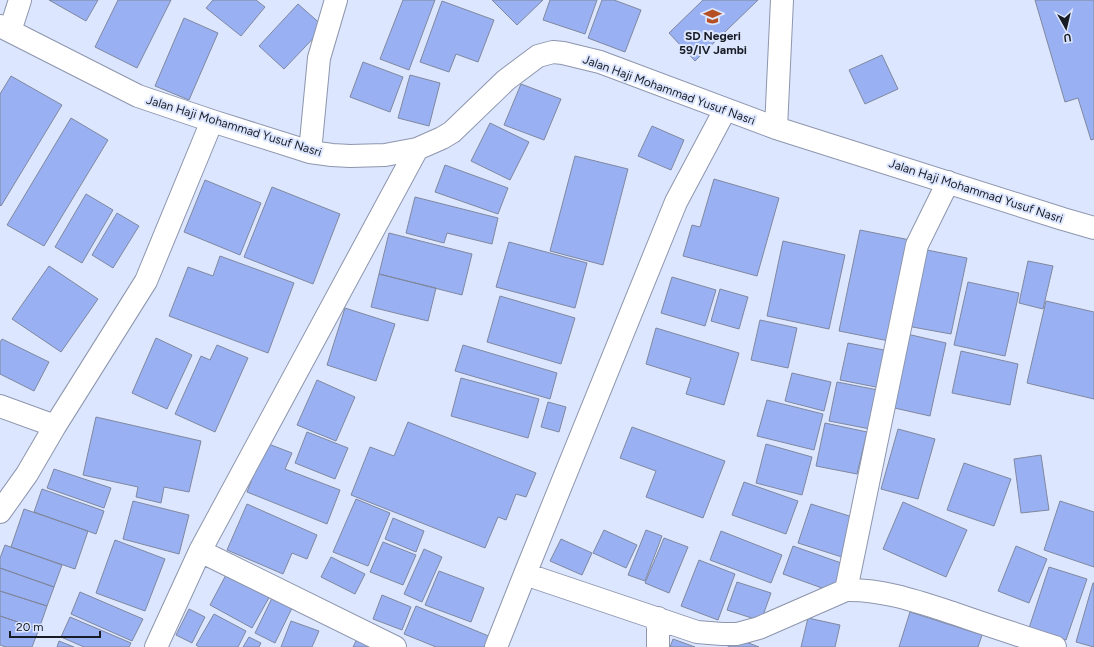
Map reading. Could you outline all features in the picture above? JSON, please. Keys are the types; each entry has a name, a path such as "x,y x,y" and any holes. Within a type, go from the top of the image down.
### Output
{"street":[{"path":"5,28 20,0"},
{"path":"310,152 319,58 336,0"},
{"path":"776,128 782,0"},
{"name":"Jalan Haji Mohammad Yusuf Nasri","path":"5,28 138,96 310,152 332,156 385,154 417,149 442,138 452,132 506,80 538,56 553,52 563,53 600,62 776,128 1094,228"},
{"path":"496,647 676,202 725,110"},
{"path":"0,512 27,474 54,426 146,281 212,121"},
{"path":"156,647 200,551 417,149"},
{"path":"846,590 916,245 948,182"},
{"path":"0,406 54,426"},
{"path":"200,551 396,647"},
{"path":"525,574 697,632 737,634 759,628 846,590 861,589 877,591 912,600 1055,647"},
{"path":"658,618 658,647"}],"building":[{"path":"49,0 98,0 86,21"},
{"path":"118,0 171,0 137,68 95,47"},
{"path":"213,0 256,0 265,7 241,36 206,8"},
{"path":"403,0 435,0 409,70 380,59"},
{"path":"492,0 543,0 517,25"},
{"path":"550,0 597,0 585,34 543,20"},
{"path":"602,0 614,0 641,10 625,52 588,38"},
{"name":"SD Negeri 59/IV Jambi","path":"703,0 758,0 695,61 669,33"},
{"path":"1035,0 1094,0 1094,139 1091,140 1078,98 1065,102"},
{"path":"442,1 494,20 478,62 456,54 449,72 420,62"},
{"path":"298,4 324,27 284,69 259,46"},
{"path":"184,18 218,33 189,100 155,86"},
{"path":"882,55 898,89 865,104 849,70"},
{"path":"363,62 403,77 390,112 350,97"},
{"path":"410,75 440,83 429,126 398,118"},
{"path":"11,76 62,105 1,206 0,94"},
{"path":"521,84 561,99 544,140 504,125"},
{"path":"71,118 108,140 44,246 7,225"},
{"path":"490,123 529,142 510,180 471,161"},
{"path":"652,126 684,140 671,170 638,156"},
{"path":"575,156 628,169 603,265 550,251"},
{"path":"445,165 508,188 498,214 435,192"},
{"path":"714,179 779,198 757,276 683,256 692,225 700,227"},
{"path":"205,180 261,203 240,255 184,232"},
{"path":"272,187 340,214 313,284 244,257"},
{"path":"86,194 113,210 82,263 55,247"},
{"path":"415,197 498,218 492,244 447,233 444,243 406,233"},
{"path":"117,213 139,226 113,268 92,255"},
{"path":"860,230 910,240 889,341 839,331"},
{"path":"389,233 472,254 462,295 379,274"},
{"path":"783,241 845,255 829,329 767,316"},
{"path":"509,242 587,263 575,308 496,287"},
{"path":"922,249 967,258 951,334 907,326"},
{"path":"220,256 294,283 268,353 169,316 188,267 213,276"},
{"path":"1028,261 1053,266 1043,309 1019,303"},
{"path":"49,266 98,299 61,352 12,319"},
{"path":"379,274 436,288 428,321 371,307"},
{"path":"672,277 716,290 705,326 661,313"},
{"path":"968,282 1019,293 1005,356 954,345"},
{"path":"720,289 748,297 739,329 711,321"},
{"path":"500,296 575,318 561,364 487,342"},
{"path":"1046,301 1094,312 1094,399 1027,383"},
{"path":"345,308 395,324 376,381 327,365"},
{"path":"760,320 797,328 788,368 751,360"},
{"path":"656,328 739,353 724,405 686,394 691,378 646,364"},
{"path":"907,334 946,343 930,416 890,407"},
{"path":"156,338 192,355 167,409 132,393"},
{"path":"2,339 49,362 34,391 0,374 0,342"},
{"path":"848,343 889,351 881,388 840,380"},
{"path":"217,345 248,358 215,432 175,414 201,356 210,360"},
{"path":"463,345 557,373 550,399 455,371"},
{"path":"961,351 1018,364 1010,405 952,393"},
{"path":"792,373 831,382 824,411 785,401"},
{"path":"461,378 539,399 528,438 451,416"},
{"path":"317,380 355,397 336,441 297,425"},
{"path":"837,382 878,390 870,429 829,421"},
{"path":"767,400 823,414 814,450 757,436"},
{"path":"548,402 566,407 559,432 541,427"},
{"path":"96,417 201,441 189,492 164,487 161,503 136,497 138,487 83,475"},
{"path":"408,422 536,473 526,497 516,494 506,520 498,517 485,548 351,495 370,447 394,456"},
{"path":"825,423 867,432 857,474 816,466"},
{"path":"632,427 725,461 703,518 646,497 656,471 620,458"},
{"path":"898,429 935,439 918,499 881,489"},
{"path":"307,432 348,448 335,479 295,463"},
{"path":"266,443 292,453 285,469 340,490 327,524 247,492"},
{"path":"766,444 812,457 802,495 756,483"},
{"path":"1041,455 1049,510 1021,513 1014,459"},
{"path":"964,463 1011,479 994,526 947,510"},
{"path":"54,469 111,488 104,508 47,488"},
{"path":"744,482 798,501 786,534 732,515"},
{"path":"42,489 104,511 96,534 34,512"},
{"path":"356,499 390,513 368,566 333,552"},
{"path":"133,501 189,515 179,554 123,539"},
{"path":"1060,501 1094,512 1094,567 1044,550"},
{"path":"903,502 967,530 946,577 883,549"},
{"path":"247,504 317,535 307,559 292,553 283,574 227,550"},
{"path":"811,504 859,519 845,558 798,543"},
{"path":"24,509 88,531 75,569 11,547"},
{"path":"393,518 424,531 416,552 385,539"},
{"path":"604,530 637,545 626,568 593,553"},
{"path":"646,530 662,536 645,581 628,575"},
{"path":"721,531 782,555 771,583 710,560"},
{"path":"664,538 688,547 669,593 645,583"},
{"path":"561,539 592,553 582,575 550,561"},
{"path":"115,540 165,559 145,611 96,593"},
{"path":"383,542 416,555 403,585 370,572"},
{"path":"5,545 62,565 54,587 0,568 0,558"},
{"path":"793,546 844,564 833,592 783,574"},
{"path":"1016,546 1047,559 1029,603 998,591"},
{"path":"424,549 442,557 422,602 404,594"},
{"path":"331,557 365,574 355,594 321,577"},
{"path":"699,560 735,574 718,620 681,606"},
{"path":"1049,567 1087,579 1066,640 1029,628"},
{"path":"0,568 54,587 47,606 0,591"},
{"path":"439,571 484,588 471,622 425,605"},
{"path":"227,573 270,596 252,628 210,605"},
{"path":"737,582 771,593 761,621 727,610"},
{"path":"1094,583 1094,647 1076,642"},
{"path":"0,591 47,606 39,629 0,616"},
{"path":"80,592 143,619 132,641 71,614"},
{"path":"382,595 411,607 402,630 373,619"},
{"path":"273,596 293,606 275,643 255,633"},
{"path":"416,606 491,637 487,647 436,647 404,634"},
{"path":"189,609 205,617 192,643 176,635"},
{"path":"910,612 982,635 978,647 899,647"},
{"path":"214,614 246,631 238,647 199,647 196,645"},
{"path":"0,616 39,629 32,647 6,647 0,645"},
{"path":"70,617 131,643 129,647 84,647 61,637"},
{"path":"808,618 840,625 835,647 801,647"},
{"path":"291,621 319,631 312,647 281,647"},
{"path":"249,637 261,643 259,647 243,647"},
{"path":"733,637 759,647 728,647"},
{"path":"357,639 377,647 353,647"},
{"path":"673,639 695,647 670,647"},
{"path":"59,641 74,647 57,647"}],"place":[{"name":"SD Negeri 59/IV Jambi","path":"713,17"}]}
